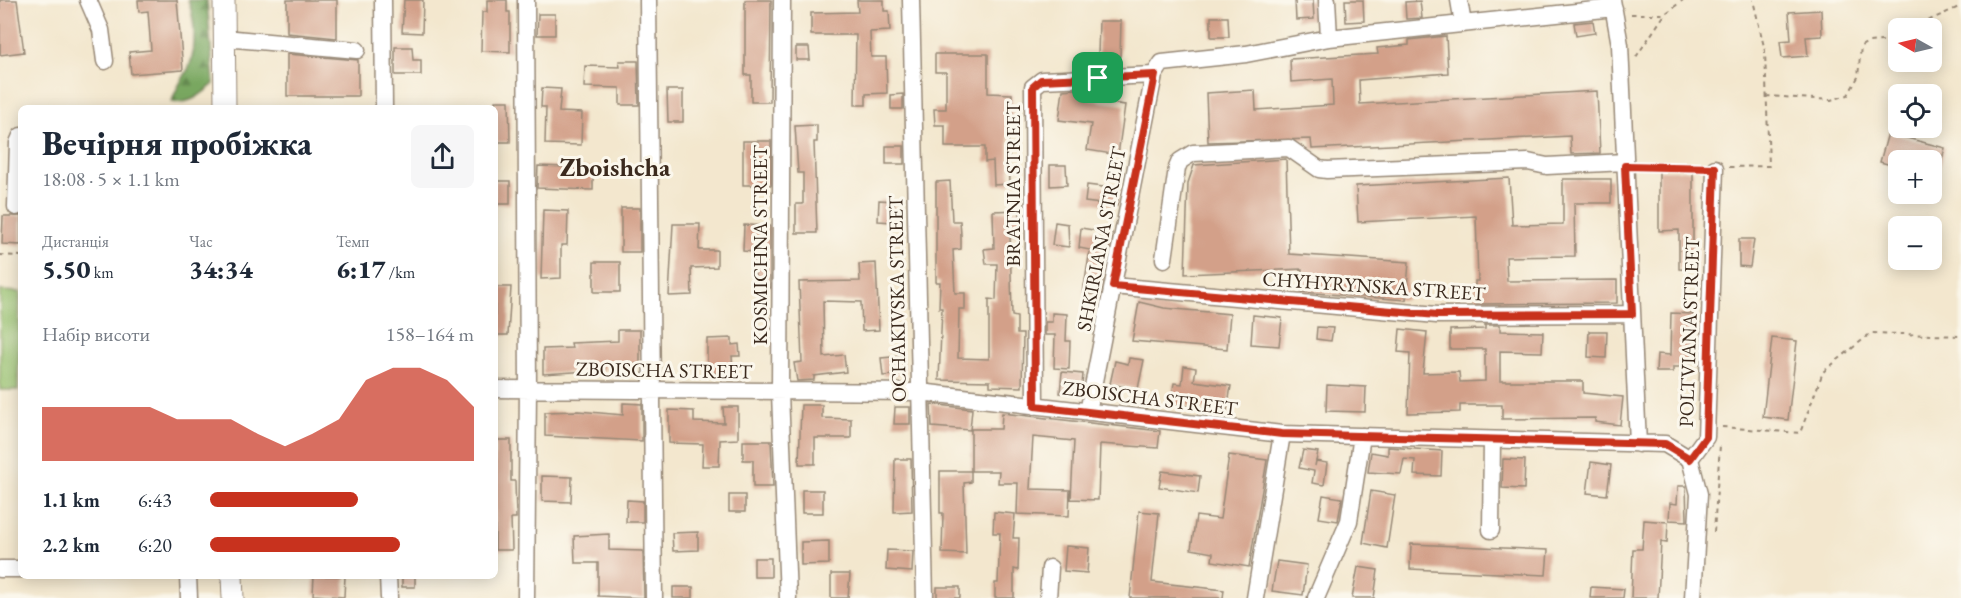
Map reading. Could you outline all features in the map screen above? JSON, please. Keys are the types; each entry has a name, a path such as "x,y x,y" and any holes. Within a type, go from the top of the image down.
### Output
{"main road":[{"path":"224,0 225,105"},
{"path":"232,579 232,598"}],"street":[{"path":"88,0 101,30 105,61"},
{"path":"383,0 384,105"},
{"path":"526,0 528,389 526,598"},
{"path":"648,0 650,392 654,598"},
{"name":"KOSMICHNA STREET","path":"782,0 780,393 788,598"},
{"name":"OCHAKIVSKA STREET","path":"911,0 925,598"},
{"path":"1327,0 1329,39"},
{"path":"1459,0 1463,24"},
{"path":"1155,75 1162,63 1246,54 1329,39 1614,7 1621,78 1638,444"},
{"path":"224,38 357,50"},
{"name":"SHKIRIANA STREET","path":"1088,412 1155,75"},
{"name":"BRATNIA STREET","path":"1035,406 1033,87 1041,80 1155,75"},
{"path":"1164,259 1177,168 1180,161 1193,153 1289,148 1319,169 1327,170 1528,162 1547,166 1625,164"},
{"name":"POLTVIANA STREET","path":"1690,459 1712,426 1715,168"},
{"path":"16,207 18,171"},
{"name":"CHYHYRYNSKA STREET","path":"1113,286 1437,315 1632,314"},
{"name":"ZBOISCHA STREET","path":"498,389 780,393 920,392 1282,434 1665,444 1690,459"},
{"path":"1255,598 1282,434"},
{"path":"1316,598 1349,520 1362,436"},
{"path":"1491,531 1492,440"},
{"path":"1690,459 1699,494 1693,598"},
{"path":"1048,598 1050,568"},
{"path":"0,569 18,569"},
{"path":"188,579 189,598"},
{"path":"388,579 388,598"}],"path":[{"path":"1621,78 1665,14 1683,0"},
{"path":"1625,164 1715,168 1769,166 1765,51 1754,0"},
{"path":"1934,18 1961,6"},
{"path":"1614,7 1665,14"},
{"path":"1766,96 1831,100 1848,95 1858,77 1861,46 1868,42 1888,41"},
{"path":"0,255 18,256"},
{"path":"1713,534 1720,456 1712,426 1800,433 1823,372 1871,333 1961,336"}],"green space":[{"path":"188,0 207,0 214,84 190,101 178,103 172,102 173,97 189,67 194,42 194,25"},
{"path":"0,291 18,292 18,390 0,390"}],"building":[{"path":"0,0 17,0 24,52 0,55"},
{"path":"138,0 177,0 183,70 131,74 129,52 151,50 148,11 139,12"},
{"path":"287,0 337,0 337,38 287,33"},
{"path":"404,0 423,0 422,33 402,32"},
{"path":"487,0 507,0 507,12 510,12 510,52 481,51 482,12 487,12"},
{"path":"745,0 771,0 770,102 751,102 751,75 745,75"},
{"path":"857,0 884,0 884,11 889,11 890,31 870,32 871,57 886,57 887,93 866,94 866,105 855,105 856,35 811,35 811,13 858,12"},
{"path":"1295,0 1313,0 1314,19 1296,20"},
{"path":"1345,0 1363,0 1364,21 1346,22"},
{"path":"1420,1 1422,18 1406,19 1405,2"},
{"path":"1821,10 1822,36 1806,37 1808,56 1782,58 1780,41 1791,40 1789,12"},
{"path":"538,14 555,14 555,35 537,35"},
{"path":"1211,17 1228,17 1229,37 1211,37"},
{"path":"1099,21 1121,21 1120,56 1098,55"},
{"path":"1593,21 1595,33 1576,36 1574,23"},
{"path":"1446,36 1448,73 1359,80 1360,104 1597,91 1600,153 1571,154 1570,136 1312,149 1311,139 1208,142 1206,93 1255,90 1256,110 1333,105 1332,79 1291,82 1290,59 1378,54 1377,48 1409,45 1409,40"},
{"path":"395,47 412,47 413,60 421,60 421,75 395,75"},
{"path":"796,47 809,47 810,60 796,60"},
{"path":"287,54 358,60 358,96 287,96"},
{"path":"935,54 988,54 988,93 1012,94 1012,129 1008,129 1010,184 994,185 993,161 985,162 985,147 945,147 945,125 935,125 934,109 946,109 946,72 935,72"},
{"path":"619,61 638,61 639,105 620,105 620,88 584,87 585,66 620,67"},
{"path":"542,88 561,89 559,112 582,113 581,145 545,144 546,107 541,107"},
{"path":"667,90 683,90 683,122 668,122"},
{"path":"1063,90 1090,91 1089,100 1125,105 1118,155 1087,150 1091,124 1059,120"},
{"path":"903,94 903,109 891,109 891,95"},
{"path":"495,101 509,101 510,142 498,142 498,105 495,105"},
{"path":"817,125 817,142 814,142 817,233 796,233 796,204 803,204 803,173 798,173 795,126"},
{"path":"1888,133 1888,138 1907,138 1945,148 1942,160 1942,150 1888,150 1888,164 1880,162"},
{"path":"743,141 771,141 771,185 743,185"},
{"path":"886,146 904,146 904,164 886,164"},
{"path":"1286,159 1289,254 1409,262 1406,300 1301,292 1302,269 1185,274 1188,183 1194,165"},
{"path":"1050,165 1066,165 1067,185 1050,186"},
{"path":"538,166 593,168 593,190 537,188"},
{"path":"1659,170 1693,170 1693,246 1697,246 1696,270 1679,269 1679,230 1659,231"},
{"path":"1509,178 1512,225 1563,224 1563,179 1611,179 1611,203 1574,203 1575,256 1506,257 1507,281 1617,280 1617,303 1475,304 1475,281 1478,281 1476,216 1358,222 1356,186"},
{"path":"498,181 510,181 510,204 498,204"},
{"path":"950,181 952,221 960,221 961,235 961,249 953,250 955,293 965,293 965,309 959,309 958,358 989,359 989,299 996,300 997,264 986,264 984,249 994,248 993,211 1020,210 1021,234 1010,234 1012,316 1017,317 1017,334 1023,334 1022,387 990,386 990,381 939,380 942,308 939,308 940,282 936,282 936,182"},
{"path":"1087,185 1119,189 1117,206 1085,202"},
{"path":"879,200 894,201 893,222 878,221"},
{"path":"621,208 640,208 640,252 621,252"},
{"path":"543,210 568,211 567,245 561,245 561,278 541,279"},
{"path":"3,216 18,216 18,245 2,244"},
{"path":"1055,222 1068,224 1069,247 1052,245"},
{"path":"673,224 700,224 699,250 717,250 717,267 691,268 692,295 669,296"},
{"path":"744,225 770,226 770,288 755,288 754,252 743,251"},
{"path":"1081,228 1112,233 1100,295 1083,293 1090,250 1079,248"},
{"path":"1739,239 1754,239 1750,267 1739,266"},
{"path":"594,262 620,262 620,292 594,292"},
{"path":"876,263 879,330 862,331 861,302 823,301 824,357 844,355 846,372 814,376 814,380 797,381 794,363 802,362 799,282 860,281 859,264"},
{"path":"498,287 511,287 508,335 498,335"},
{"path":"1139,302 1164,308 1230,314 1227,349 1132,341"},
{"path":"1052,313 1067,314 1066,341 1070,341 1069,369 1054,368 1055,335 1045,335 1045,322 1052,322"},
{"path":"1671,313 1693,314 1692,362 1681,362 1680,367 1673,367 1673,372 1656,372 1657,354 1670,355"},
{"path":"1253,315 1282,318 1279,346 1251,344"},
{"path":"1485,325 1500,325 1500,331 1543,332 1542,352 1500,351 1500,381 1583,381 1583,393 1623,397 1620,425 1595,422 1595,418 1502,419 1502,405 1460,405 1460,412 1408,413 1410,353 1398,352 1400,329 1427,332 1423,373 1459,372 1460,382 1485,381 1485,349 1450,349 1450,330 1485,329"},
{"path":"1317,327 1333,328 1331,341 1316,339"},
{"path":"618,330 640,330 640,364 604,364 605,370 543,374 543,349 572,348 571,343 618,341"},
{"path":"1589,331 1607,331 1606,358 1588,357"},
{"path":"732,338 732,345 739,344 740,356 732,356 733,372 707,374 707,339"},
{"path":"1772,338 1797,341 1788,420 1763,417"},
{"path":"903,356 905,374 883,376 881,358"},
{"path":"1129,358 1144,360 1138,389 1110,384 1115,361 1128,364"},
{"path":"1184,366 1196,368 1194,381 1231,386 1227,411 1171,404 1174,383 1182,384"},
{"path":"1062,372 1083,374 1081,395 1060,393"},
{"path":"1327,385 1366,387 1365,412 1326,411"},
{"path":"623,403 642,404 642,441 545,436 545,412 578,411 623,415"},
{"path":"931,404 972,409 970,430 932,427"},
{"path":"801,405 822,405 822,418 851,419 851,438 815,438 815,464 799,464"},
{"path":"723,407 738,407 738,439 720,440 719,466 702,466 703,444 669,443 669,410 694,411 694,422 724,423"},
{"path":"895,407 910,407 910,424 894,424"},
{"path":"1002,413 1160,431 1158,448 1100,444 1098,500 1071,499 1074,441 1033,437 1030,489 1070,490 1069,516 1017,514 1018,483 998,483 999,471 971,471 971,429 1001,429"},
{"path":"498,440 511,440 511,481 515,481 516,518 511,518 512,550 498,550"},
{"path":"743,441 771,441 773,487 753,487 753,460 743,460"},
{"path":"1388,447 1442,451 1441,476 1414,475 1415,460 1404,459 1401,474 1368,472 1371,452 1388,455"},
{"path":"1303,450 1318,452 1316,461 1327,463 1324,485 1312,483 1314,471 1299,468"},
{"path":"1229,455 1267,460 1249,567 1212,561 1213,553 1191,549 1196,516 1220,519"},
{"path":"895,459 911,459 912,511 894,512"},
{"path":"1503,459 1525,460 1524,489 1502,488"},
{"path":"1591,462 1611,465 1607,495 1587,493"},
{"path":"940,471 971,471 971,482 964,483 966,554 942,553 943,513 940,513"},
{"path":"1162,471 1200,476 1198,493 1159,487"},
{"path":"542,476 572,477 571,502 542,501"},
{"path":"1678,486 1686,486 1687,521 1669,520 1670,503 1677,504"},
{"path":"802,490 823,490 823,513 802,513"},
{"path":"1371,491 1395,495 1387,548 1363,543"},
{"path":"729,495 745,495 745,512 729,512"},
{"path":"1323,495 1342,498 1338,521 1319,518"},
{"path":"627,500 643,501 643,522 626,522"},
{"path":"1139,511 1159,513 1152,582 1224,590 1223,598 1130,598"},
{"path":"994,512 1015,514 1013,538 1019,538 1018,570 1014,569 1014,598 995,598 995,583 998,583 1000,533 993,533"},
{"path":"1644,520 1668,522 1667,543 1661,542 1658,598 1631,598 1633,549 1642,549"},
{"path":"698,532 698,550 673,551 672,533"},
{"path":"609,534 609,550 643,551 644,598 598,596 598,563 575,563 574,536"},
{"path":"829,541 829,564 801,565 801,542"},
{"path":"1411,544 1548,550 1546,575 1410,569"},
{"path":"1066,546 1089,548 1087,573 1064,571"},
{"path":"887,550 913,551 912,572 886,570"},
{"path":"754,558 771,558 771,577 754,577"},
{"path":"1277,561 1307,565 1303,595 1272,591"},
{"path":"1358,567 1378,570 1374,598 1352,598"},
{"path":"831,574 850,574 848,598 831,598"},
{"path":"314,579 345,579 344,597 313,595"},
{"path":"402,579 415,579 415,587 402,587"},
{"path":"673,587 693,587 693,598 673,598"},
{"path":"937,587 960,587 960,598 937,598"},
{"path":"1591,587 1624,589 1623,598 1590,598"}],"district":[{"name":"Zboishcha","path":"615,167"}],"route":[{"path":"1155,75 1113,286 1437,315 1632,314 1625,166 1711,166 1715,168 1706,437 1690,459 1665,444 1282,434 1035,406 1033,87 1041,80 1098,78 1155,75"}]}
